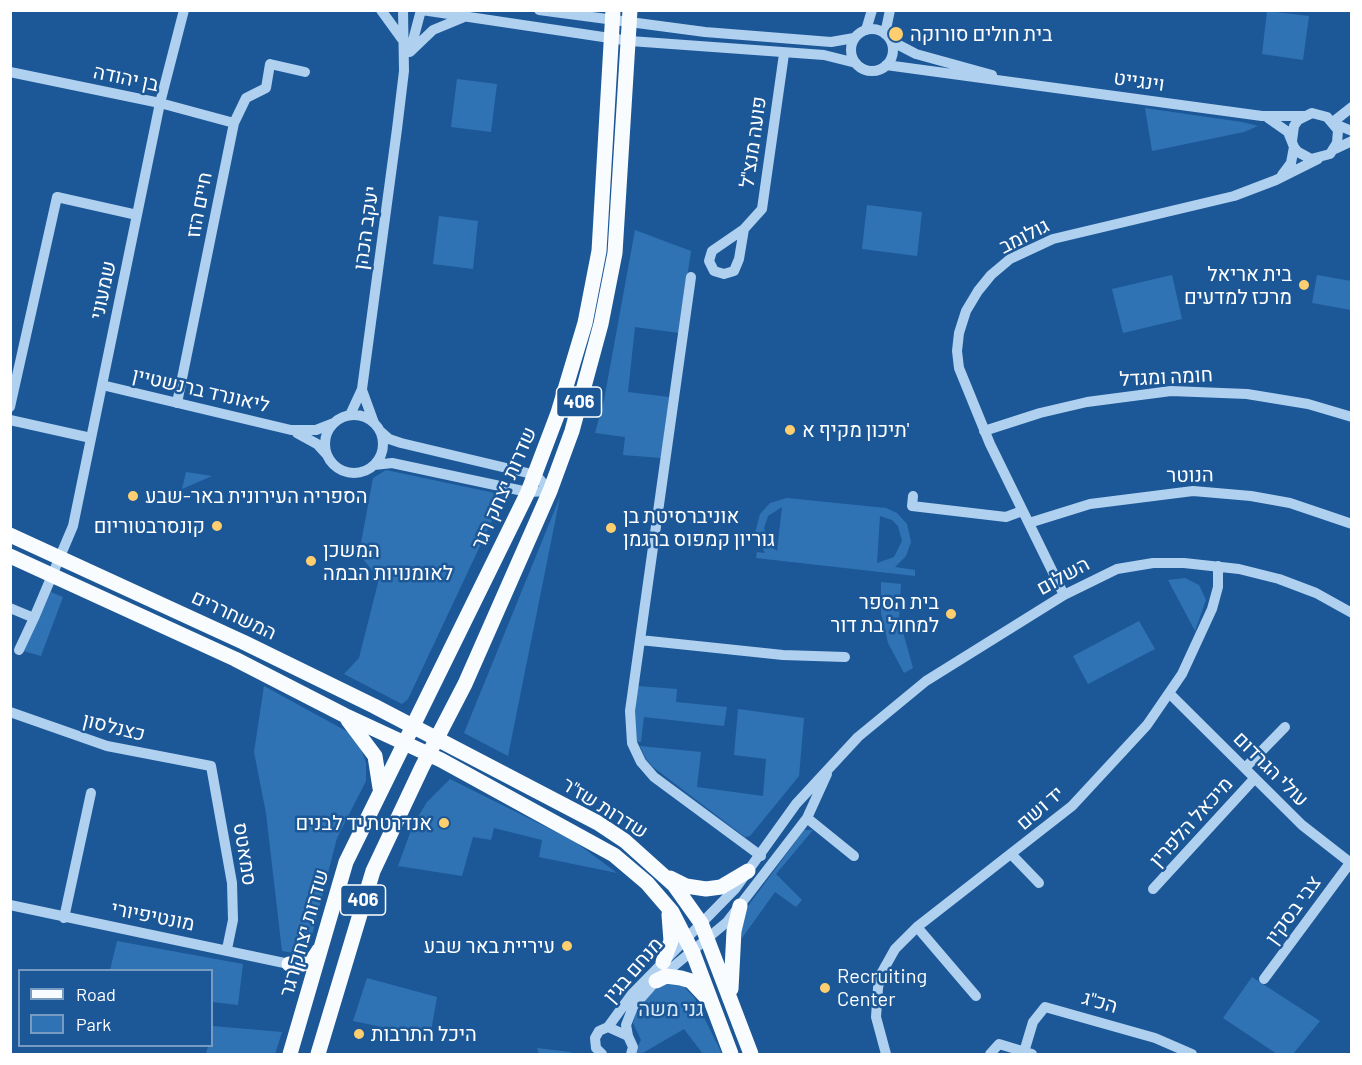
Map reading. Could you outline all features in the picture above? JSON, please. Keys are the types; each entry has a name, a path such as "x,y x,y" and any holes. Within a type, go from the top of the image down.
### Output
{"main road":[{"name":"שדרות יצחק רגר","path":"290,1054 343,871 380,790 536,475 585,323 603,220 613,16"},
{"name":"שדרות יצחק רגר","path":"318,1054 373,871 465,684 550,491 572,431 613,268 618,227 630,17"},
{"name":"המשחררים","path":"10,535 243,642 437,738"},
{"name":"המשחררים","path":"10,556 235,659 344,716 429,754"},
{"path":"344,716 363,737 375,756 380,790"},
{"name":"שדרות שז\"ר","path":"437,738 598,823 625,841 665,876 687,901 701,923 752,1054"},
{"name":"שדרות שז\"ר","path":"429,754 588,839 614,855 657,894 672,912 686,937 731,1054"},
{"path":"665,876 686,886 706,889 721,887 748,872"},
{"path":"657,894 671,919 671,941 663,962"},
{"path":"730,1001 734,931 740,906"},
{"path":"289,964 303,964 314,958 321,946"},
{"path":"289,964 304,973 310,984"},
{"path":"656,981 672,975 691,981 712,1005"}],"street":[{"name":"שמעוני","path":"19,650 73,526 160,103 184,10"},
{"path":"381,10 403,41"},
{"name":"יעקב הכהן","path":"350,415 362,389 404,71 403,10"},
{"path":"421,10 628,41 784,54 824,55 873,70 886,65 892,51 888,38 890,10"},
{"name":"יעקב הכהן","path":"404,71 421,10"},
{"path":"539,10 630,17 811,41 831,42 854,38 866,30 873,29 888,38"},
{"path":"866,30 872,10"},
{"path":"410,52 433,30 465,17"},
{"path":"854,38 851,51 856,63"},
{"name":"וינגייט","path":"888,38 916,54 962,65 1012,82"},
{"name":"פועה מנצ\"ל","path":"744,229 762,209 784,54"},
{"name":"חיים הזז","path":"177,403 234,123 246,98 266,88 270,64 305,72"},
{"name":"וינגייט","path":"886,65 1262,116 1304,116"},
{"name":"בן יהודה","path":"10,72 160,103 234,123"},
{"path":"1334,123 1352,107"},
{"path":"1276,180 1286,172 1291,163 1294,126 1304,116 1320,114 1352,131"},
{"name":"וינגייט","path":"1262,116 1278,124 1293,144"},
{"path":"1334,123 1338,137 1335,149"},
{"path":"1293,144 1304,156 1318,159 1352,141"},
{"name":"גולומב","path":"1064,595 984,430 959,368 957,351 966,311 991,275 1010,260 1053,239 1234,196 1276,180 1318,159"},
{"path":"10,407 57,196 137,215"},
{"path":"691,278 640,640 630,728 632,743 641,762 654,777 761,856"},
{"name":"ליאונרד ברנשטיין","path":"102,385 291,430 316,430 334,423"},
{"name":"יעקב הכהן","path":"362,389 377,427"},
{"name":"חומה ומגדל","path":"984,430 1087,402 1171,391 1210,390 1258,395 1308,404 1352,417"},
{"path":"350,415 367,418 390,439 536,475 550,491 528,492 392,463 349,472 336,466 328,456 326,438 334,423 350,415"},
{"path":"10,420 91,438"},
{"path":"374,465 382,448 377,427"},
{"name":"ליאונרד ברנשטיין","path":"291,430 317,444 328,456"},
{"name":"הנוטר","path":"1029,523 1090,504 1192,491 1251,496 1290,503 1352,524"},
{"path":"913,496 912,506 1006,518 1022,511"},
{"name":"השלום","path":"686,937 719,907 761,856 796,804 832,762 876,720 926,681 1064,595 1106,573 1140,564 1167,562 1218,566 1279,579 1316,593 1352,613"},
{"name":"יד ושם","path":"886,1054 876,1017 878,988 881,974 895,949 918,927 1072,806 1147,725 1170,694 1212,609 1218,587 1218,566"},
{"path":"10,608 34,618"},
{"path":"640,640 783,655 845,657"},
{"name":"עולי הגרדום","path":"1170,694 1302,825 1351,863"},
{"name":"כצנלסון","path":"10,712 107,746 211,766"},
{"path":"1245,768 1285,728"},
{"name":"השלום","path":"693,953 709,940 740,906 807,818 832,762"},
{"name":"סמאטס","path":"211,766 232,883 233,920 227,949"},
{"name":"מיכאל הלפרין","path":"1153,889 1254,779"},
{"path":"64,918 90,793"},
{"path":"807,818 854,856"},
{"path":"1012,855 1039,882"},
{"name":"צבי בסקין","path":"1264,979 1351,863"},
{"name":"מונטיפיורי","path":"10,905 64,918 227,949 289,964"},
{"path":"918,927 976,996"},
{"name":"מנחם בגין","path":"602,1054 596,1048 595,1038 599,1032 608,1027 632,994 686,937"},
{"name":"מנחם בגין","path":"628,1036 628,1017 656,981 693,953"},
{"name":"הכ\"ג","path":"1028,1053 1033,1022 1045,1007 1155,1038 1192,1054"},
{"path":"608,1027 628,1036 633,1047 631,1054"},
{"path":"990,1054 999,1044 1028,1053"}],"green space":[{"path":"1267,11 1309,16 1303,60 1262,54"},
{"path":"457,79 497,84 491,132 451,127"},
{"path":"1145,108 1258,126 1244,132 1152,151"},
{"path":"867,205 922,212 917,256 862,249"},
{"path":"439,216 478,221 473,269 433,264"},
{"path":"635,230 691,251 679,333 635,327 628,392 669,397 661,458 623,455 625,437 595,433 604,400"},
{"path":"1172,275 1182,319 1123,333 1112,289"},
{"path":"1317,275 1351,281 1351,310 1312,303"},
{"path":"386,470 504,495 408,699 402,704 344,674 359,658 379,579 359,554 373,478"},
{"path":"186,472 212,476 182,489"},
{"path":"560,497 508,756 464,733"},
{"path":"787,498 886,508 897,513 907,524 911,542 906,556 895,567 915,570 915,576 756,558 757,552 765,553 755,533 760,514 770,503","holes":["782,507 777,551 768,543 764,528 768,516","880,516 892,520 898,526 902,541 894,557 877,563"]},
{"path":"1185,578 1199,585 1206,600 1195,631 1168,580"},
{"path":"881,582 901,584 899,618 913,668 904,673 888,643 881,613"},
{"path":"51,592 63,597 41,656 23,651"},
{"path":"1139,621 1155,649 1088,684 1073,656"},
{"path":"264,686 348,732 361,749 366,763 366,781 337,838 309,947 299,954 282,951 266,813 254,752"},
{"path":"638,686 677,689 676,702 727,707 724,726 644,717 641,742 635,742 634,719"},
{"path":"738,709 804,718 799,776 750,836 745,837 653,767 640,746 701,752 697,787 763,796 766,759 734,755"},
{"path":"450,779 574,841 617,873 539,857 542,840 494,828 491,840 473,837 462,876 398,866 413,825 427,802"},
{"path":"804,830 813,830 776,874 802,900 796,907 775,892 742,938 740,917"},
{"path":"117,941 243,964 238,1005 213,1002 213,969 110,969"},
{"path":"1252,977 1320,1021 1293,1054 1277,1054 1223,1018"},
{"path":"367,978 437,997 430,1037 353,1021"},
{"name":"גני משה","path":"680,983 694,997 722,1054 703,1054 684,1029 641,1054 634,1054 641,1040 633,1023 636,1011 651,992 666,984"},
{"path":"213,1026 282,1032 275,1054 206,1054 208,1047 213,1047"},
{"path":"537,1048 570,1052 573,1054 539,1054"}],"place":[{"name":"בית חולים סורוקה","path":"896,34"},
{"name":"בית אריאל מרכז למדעים","path":"1304,285"},
{"name":"תיכון מקיף א'","path":"790,430"},
{"name":"הספריה העירונית באר-שבע","path":"133,496"},
{"name":"קונסרבטוריום","path":"217,526"},
{"name":"אוניברסיטת בן גוריון קמפוס ברגמן","path":"611,528"},
{"name":"המשכן לאומנויות הבמה","path":"311,561"},
{"name":"בית הספר למחול בת דור","path":"951,614"},
{"name":"אנדרטת יד לבנים","path":"444,823"},
{"name":"עיריית באר שבע","path":"567,946"},
{"name":"Recruiting Center","path":"825,988"},
{"name":"היכל התרבות","path":"359,1034"}]}
